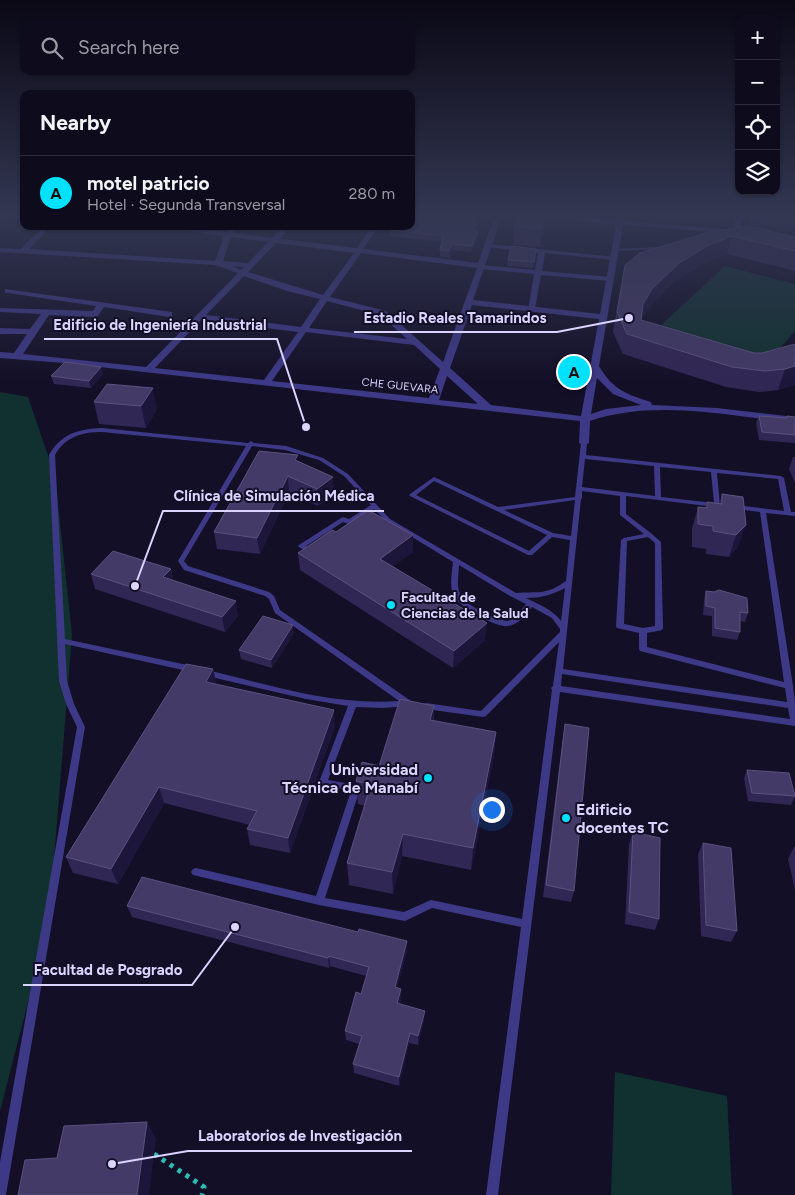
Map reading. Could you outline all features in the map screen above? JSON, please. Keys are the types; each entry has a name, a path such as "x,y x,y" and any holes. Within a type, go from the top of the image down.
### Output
{"street":[{"path":"148,370 242,272 290,290 383,313 488,408"},
{"path":"266,383 345,272"},
{"path":"433,402 479,272"},
{"path":"531,309 537,272 610,279"},
{"path":"584,443 585,419 611,272"},
{"path":"8,291 169,314"},
{"path":"468,302 604,317"},
{"path":"0,310 95,314 100,305"},
{"path":"17,356 47,312"},
{"path":"198,317 415,343"},
{"path":"0,331 34,332"},
{"name":"CHE GUEVARA","path":"0,356 17,356 148,370 585,419 616,410 660,407 795,420"},
{"path":"595,367 606,387 632,399 660,407"}],"lane":[{"path":"0,1195 81,727 70,704 63,681 52,455 62,441 86,430 102,430 286,448 321,459 346,475 388,520 512,594 554,616 563,632"},
{"path":"492,1195 563,632 584,457 584,443"},
{"path":"251,444 180,561 186,568 267,594 272,598 276,611 406,702"},
{"path":"584,457 782,478 788,513"},
{"path":"657,465 658,498"},
{"path":"714,471 717,505"},
{"path":"552,535 530,554 412,495 434,479 552,535 574,539"},
{"path":"498,509 580,493 623,494 795,514"},
{"path":"623,494 624,515 650,535 658,542 659,628 642,631 620,626 624,540 650,535"},
{"path":"344,531 376,508"},
{"path":"320,547 311,552 301,546 343,519 349,522 376,508"},
{"path":"556,688 795,723 794,706 789,686 763,510"},
{"path":"456,561 457,596 461,602 495,622 508,624 514,622 531,603"},
{"path":"512,594 544,595 560,589 569,582"},
{"path":"642,631 643,649 789,686"},
{"path":"61,641 353,704 386,706 406,702 483,714 563,632"},
{"path":"558,671 794,706"},
{"path":"319,901 356,789 323,782 353,704"},
{"path":"196,872 319,901 406,917 431,904 526,924"}],"path":[{"path":"154,1154 204,1187 202,1195"}],"green space":[{"path":"719,272 747,272 795,284 795,331 769,361 657,329"},
{"path":"0,392 28,397 55,476 72,635 49,921 0,1111"},
{"path":"615,1072 727,1096 732,1195 611,1195"}],"building":[{"path":"624,272 670,272 652,289 643,304 641,320 754,353 762,353 795,344 795,366 765,371 732,367 627,334 617,312"},
{"path":"65,362 101,367 89,381 51,376"},
{"path":"107,384 153,388 141,406 94,402"},
{"path":"759,416 795,417 795,435 762,432"},
{"path":"259,451 298,455 295,460 333,477 317,489 288,476 257,538 214,532"},
{"path":"722,494 743,497 746,525 736,535 713,531 713,526 698,524 698,507 707,508 707,502 722,504"},
{"path":"368,510 413,535 380,559 487,623 454,651 298,553 332,530 336,532"},
{"path":"113,551 171,569 163,577 236,601 222,617 91,574"},
{"path":"719,590 747,598 748,613 740,612 740,632 715,628 715,608 706,606 706,591 714,592"},
{"path":"263,616 293,625 271,660 239,650"},
{"path":"186,664 213,669 206,682 334,710 288,838 247,829 257,811 159,787 111,869 66,857"},
{"path":"400,699 434,706 430,720 496,732 473,848 403,834 392,872 347,863 371,784 356,781 362,762 379,766"},
{"name":"Edificio docentes TC","path":"565,724 589,728 574,891 546,885"},
{"path":"747,770 789,773 795,796 752,793"},
{"path":"633,832 660,838 659,919 629,912"},
{"path":"703,843 731,848 737,931 706,925"},
{"path":"142,877 358,932 359,929 407,941 395,987 401,989 397,1003 425,1011 418,1036 410,1033 399,1077 353,1064 362,1036 345,1031 356,992 361,994 369,967 127,906"},
{"path":"147,1122 137,1195 18,1195 25,1160 57,1158 64,1126"}],"place":[{"name":"Estadio Reales Tamarindos","path":"629,318"},
{"name":"motel patricio","path":"574,372"},
{"name":"Edificio de Ingeniería Industrial","path":"306,427"},
{"name":"Clínica de Simulación Médica","path":"135,586"},
{"name":"Facultad de Ciencias de la Salud","path":"391,605"},
{"name":"Universidad Técnica de Manabí","path":"428,778"},
{"name":"Edificio docentes TC","path":"566,818"},
{"name":"Facultad de Posgrado","path":"235,927"},
{"name":"Laboratorios de Investigación","path":"112,1164"}]}
